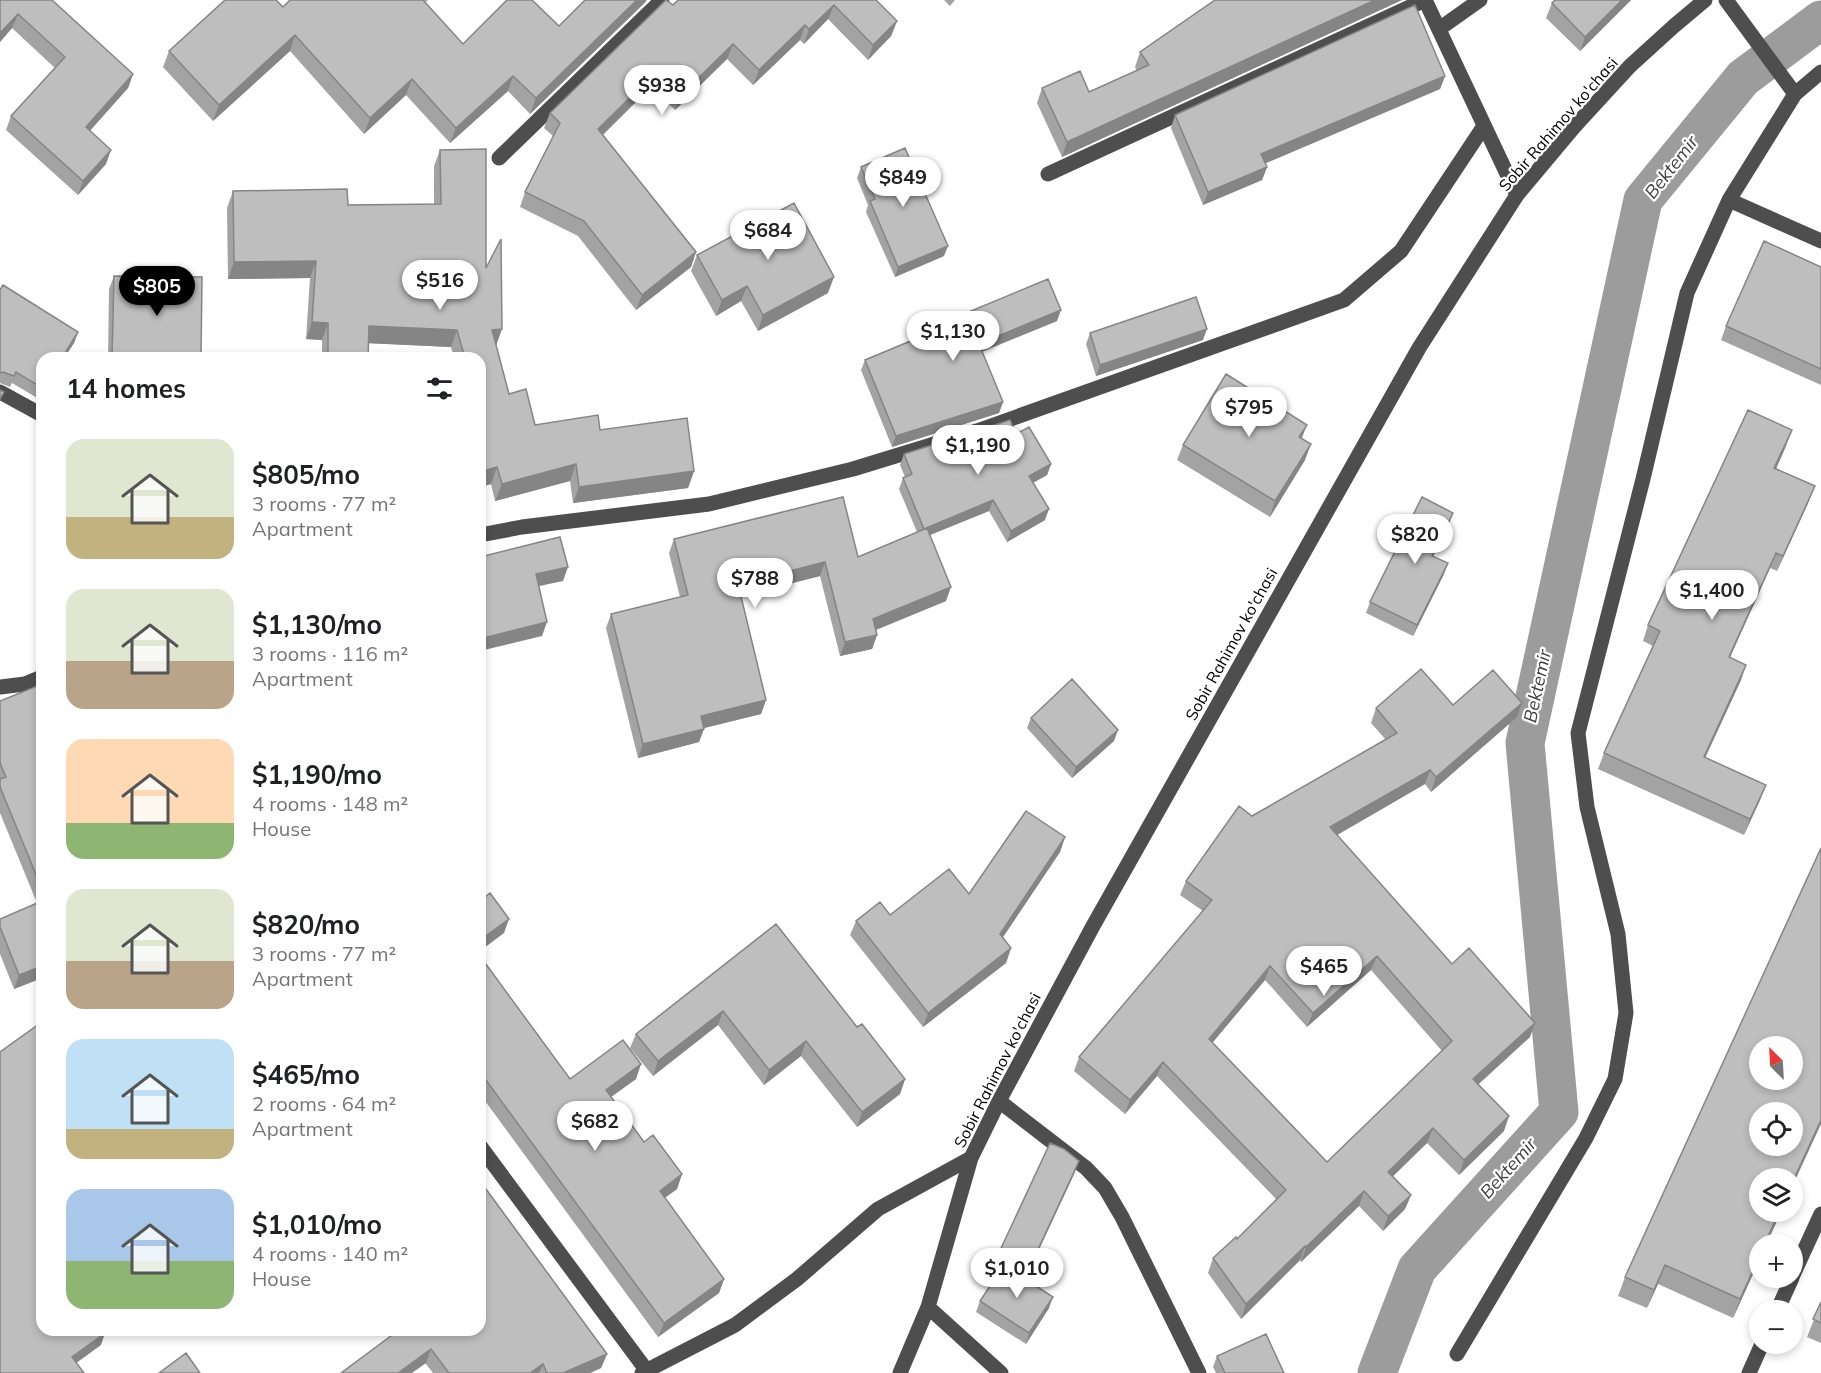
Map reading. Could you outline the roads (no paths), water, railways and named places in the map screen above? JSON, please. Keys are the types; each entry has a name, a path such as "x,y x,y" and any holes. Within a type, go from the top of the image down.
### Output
{"street":[{"path":"499,158 662,0"},
{"path":"1048,174 1425,0 1517,195"},
{"path":"1439,29 1480,0"},
{"name":"Sobir Rahimov ko'chasi","path":"900,1373 928,1307 971,1158 999,1101 1098,916 1419,348 1517,195 1630,66 1705,0"},
{"path":"1726,0 1795,94"},
{"path":"1457,1353 1586,1138 1615,1079 1626,1013 1618,933 1587,807 1578,732 1640,490 1687,293 1729,200 1795,94 1821,72"},
{"path":"486,534 522,527 709,504 853,470 977,431 1344,300 1401,250 1485,126"},
{"path":"1729,200 1821,241"},
{"path":"0,392 36,412"},
{"path":"0,687 25,684 36,679"},
{"path":"999,1101 1086,1168 1105,1188 1122,1217 1199,1373"},
{"path":"486,1154 645,1372 735,1325 797,1279 878,1209 971,1158"},
{"path":"1803,1253 1821,1214"},
{"path":"928,1307 1001,1373"},
{"path":"1749,1373 1758,1354"}],"waterway":[{"name":"Bektemir","path":"1377,1373 1417,1269 1559,1112 1525,743 1643,200 1743,78 1821,20"}]}
